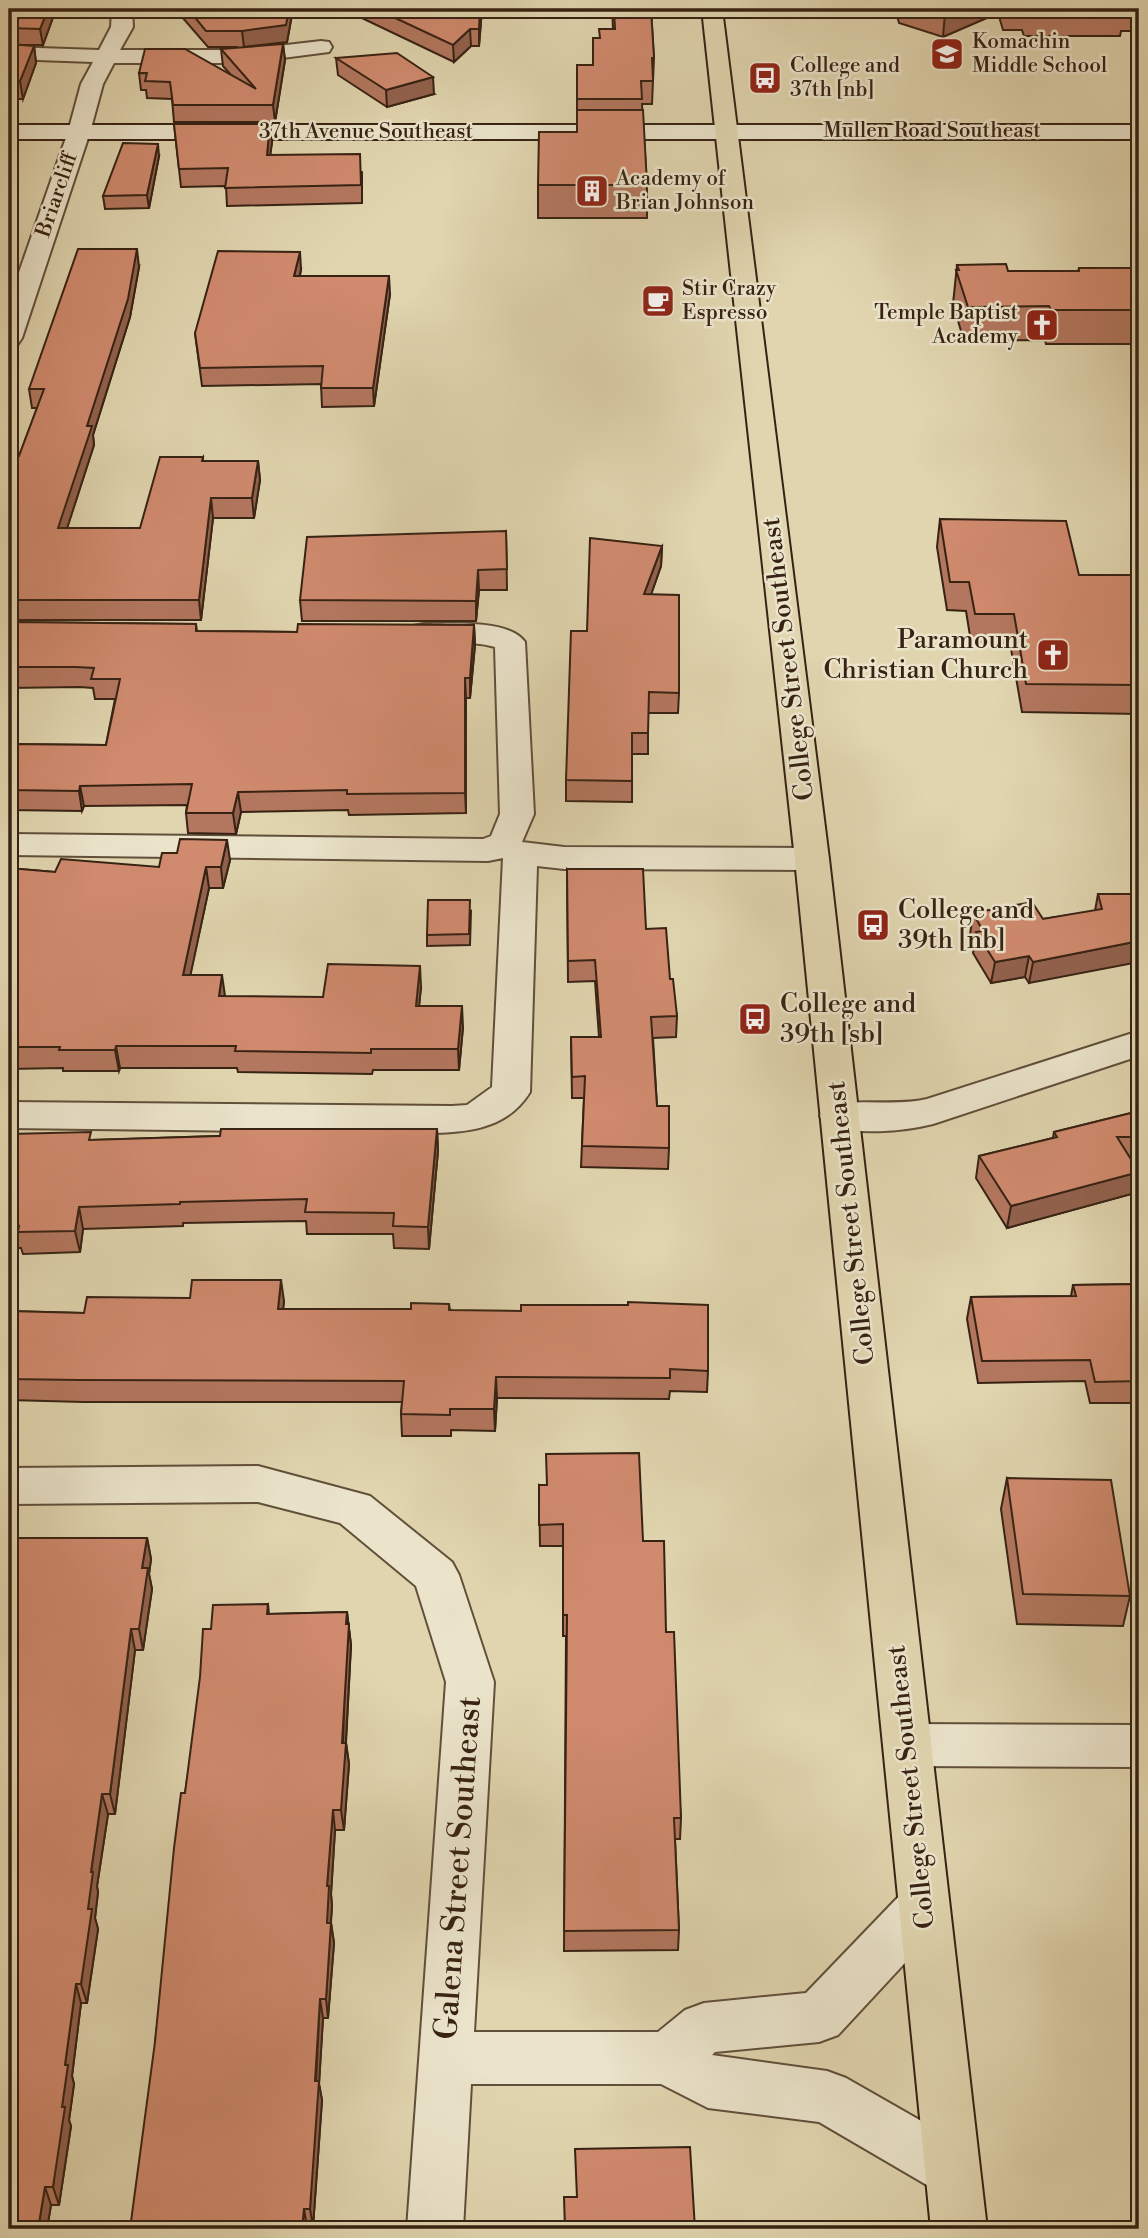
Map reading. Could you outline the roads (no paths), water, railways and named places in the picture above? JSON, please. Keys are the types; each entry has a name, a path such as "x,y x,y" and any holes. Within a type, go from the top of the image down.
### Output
{"main road":[{"name":"College Street Southeast","path":"712,9 724,132 812,859 959,2229"}],"street":[{"name":"Briarcliff","path":"9,338 79,132 92,85 122,27 122,9"},
{"path":"9,52 279,56 321,47"},
{"name":"37th Avenue Southeast","path":"9,132 724,132"},
{"name":"Mullen Road Southeast","path":"724,132 1139,132"},
{"path":"9,1115 468,1119 488,1114 511,1092 509,849 505,842 517,814 510,642 482,634 401,633"},
{"path":"9,845 509,849 564,858 812,859"},
{"path":"839,1116 923,1113 953,1106 1139,1043"},
{"name":"Galena Street Southeast","path":"9,1486 258,1484 354,1509 436,1575 470,1682 435,2229"},
{"path":"909,1745 1139,1746"},
{"path":"667,2058 704,2028 819,2017 923,1907"},
{"path":"446,2058 667,2058 708,2082 827,2097 952,2169"}],"place":[{"name":"Komachin Middle School","path":"947,54"},
{"name":"College and 37th [nb]","path":"765,78"},
{"name":"Academy of Brian Johnson","path":"592,191"},
{"name":"Stir Crazy Espresso","path":"658,301"},
{"name":"Temple Baptist Academy","path":"1042,325"},
{"name":"Paramount Christian Church","path":"1053,655"},
{"name":"College and 39th [nb]","path":"873,925"},
{"name":"College and 39th [sb]","path":"755,1019"}]}
